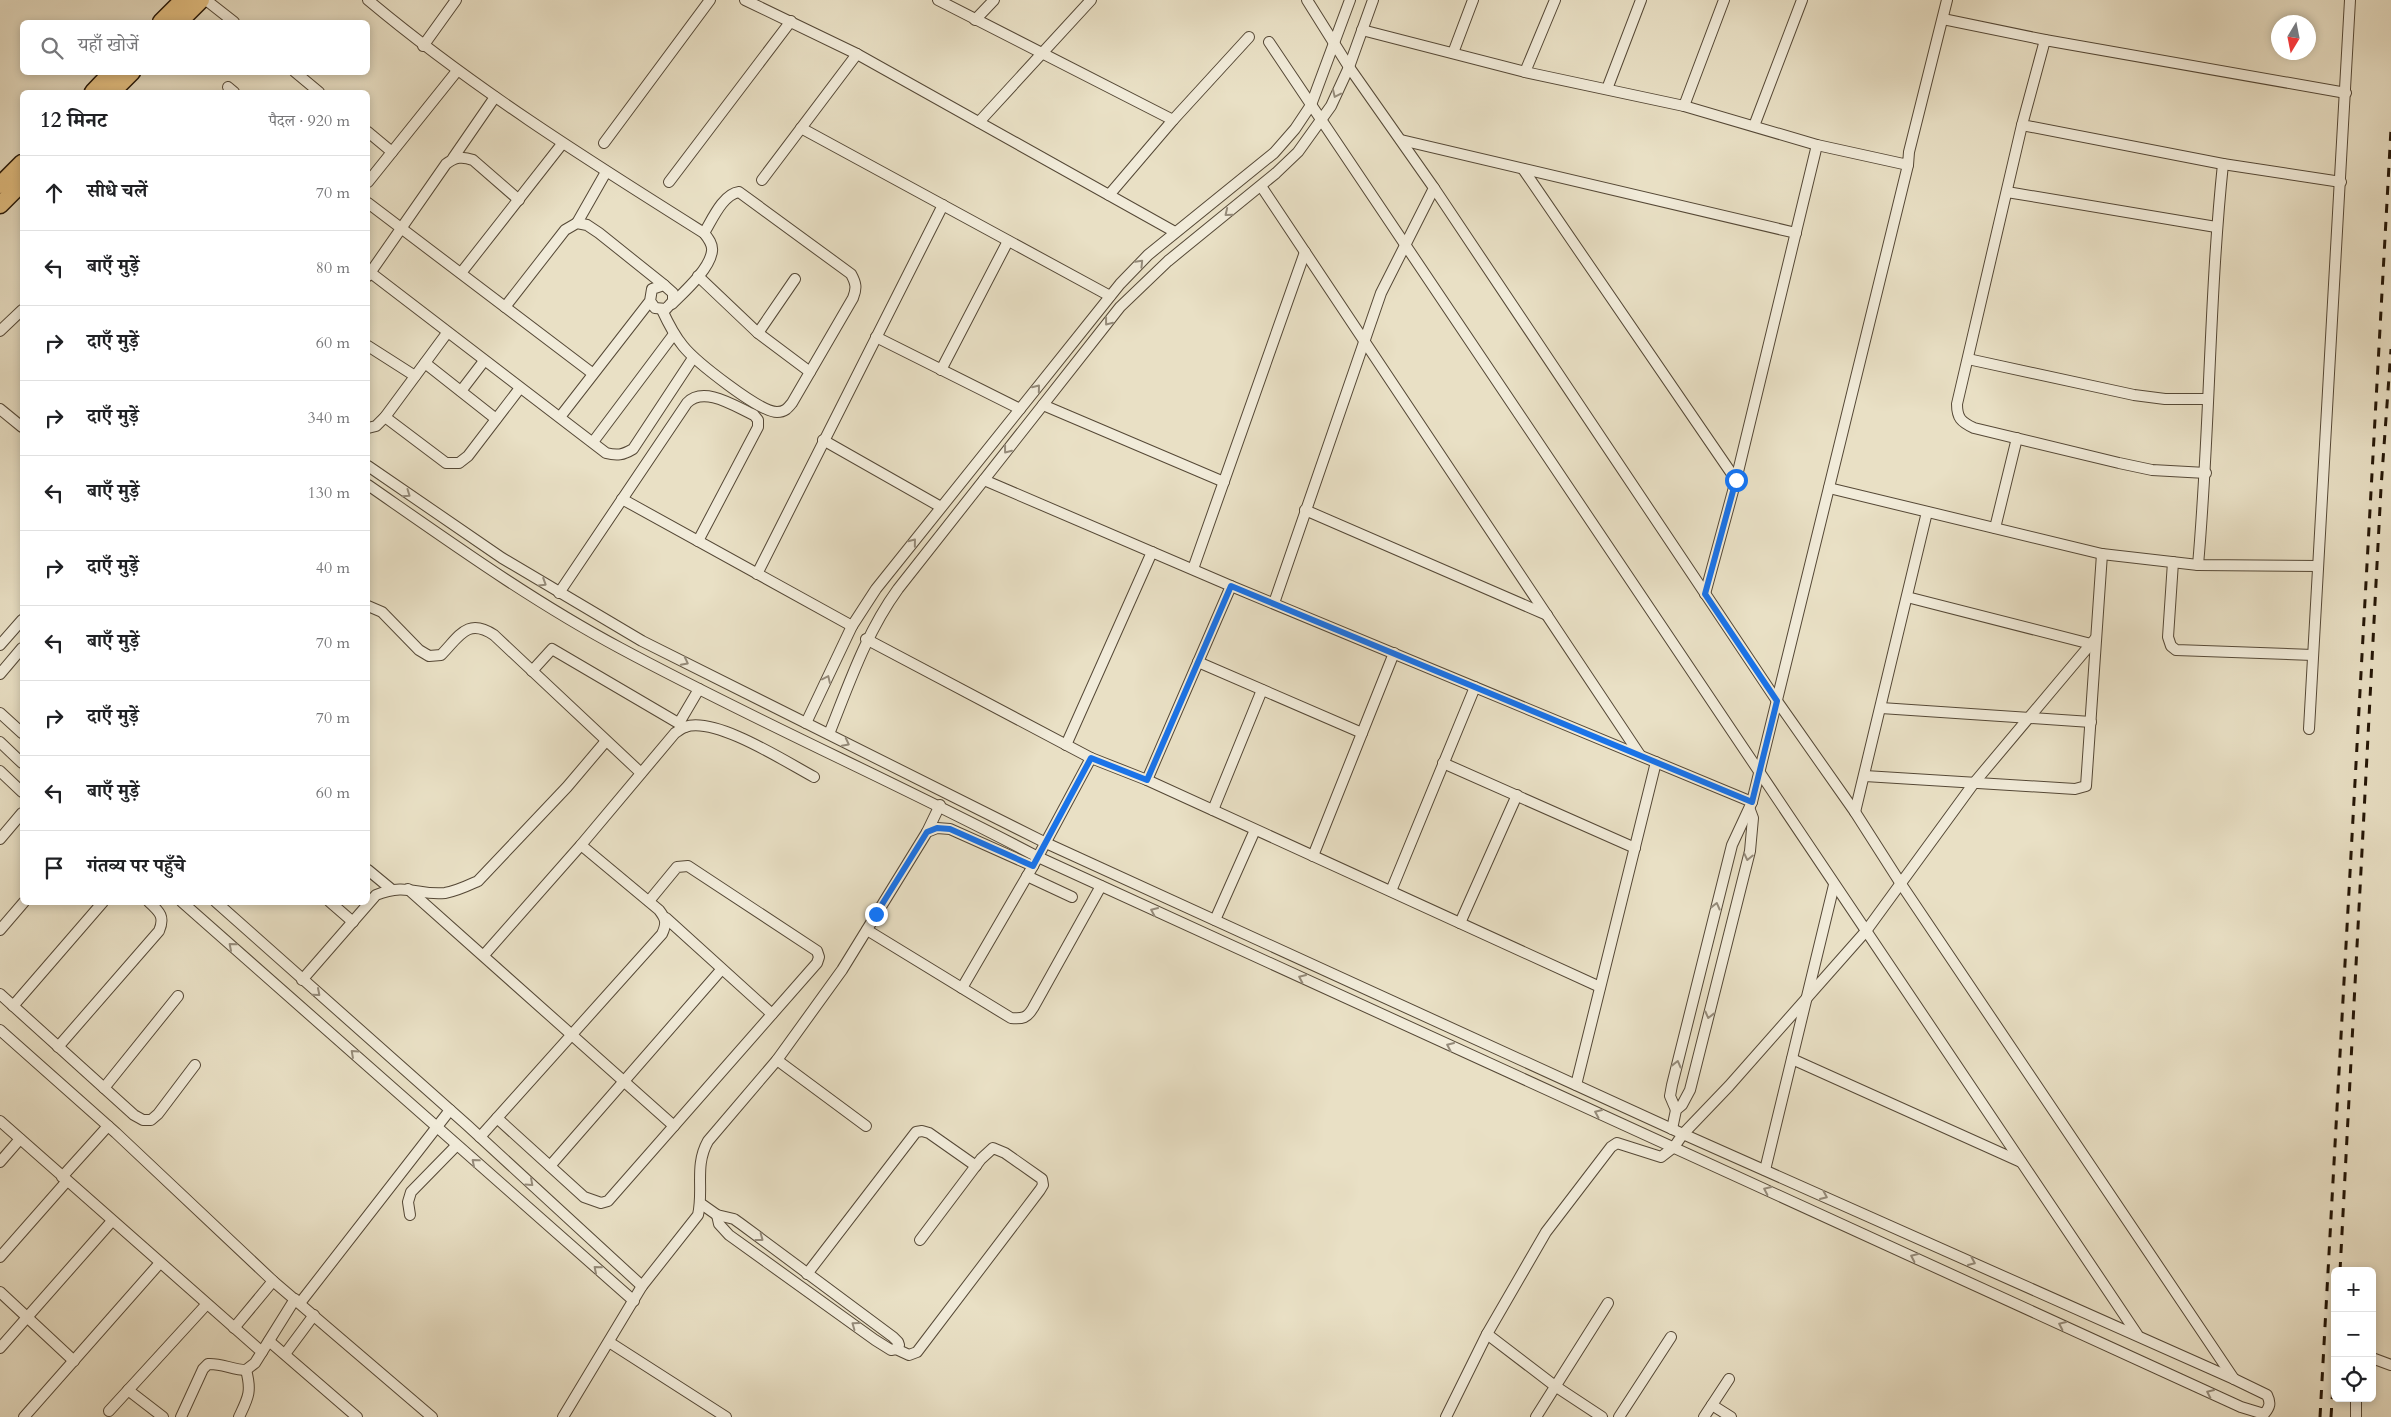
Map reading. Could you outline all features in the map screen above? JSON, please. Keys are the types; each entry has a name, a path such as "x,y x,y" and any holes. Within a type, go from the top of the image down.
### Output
{"main road":[{"path":"163,20 183,0"},
{"path":"181,20 201,0"},
{"path":"95,90 109,75"},
{"path":"114,90 129,75"},
{"path":"0,185 20,165"},
{"path":"0,205 20,185"}],"street":[{"path":"206,0 231,20"},
{"path":"368,0 423,46 562,144 704,233 710,241 712,250 709,260 698,276 667,307 655,308 650,301"},
{"path":"423,46 456,0"},
{"path":"604,143 710,0"},
{"path":"745,0 857,54 1175,232"},
{"path":"938,0 1173,120"},
{"path":"975,20 994,0"},
{"path":"979,122 1091,0"},
{"path":"1307,0 1348,68 1434,188 1777,701 1855,812 1901,884 2234,1379"},
{"path":"806,723 852,626 876,590 1110,296 1148,254 1274,153 1295,129 1310,105 1350,0"},
{"path":"829,734 866,639 882,610 898,588 1120,307 1168,261 1261,186 1298,152 1331,106 1348,68 1373,0"},
{"path":"1453,53 1473,0"},
{"path":"1525,72 1555,0"},
{"path":"1607,89 1641,0"},
{"path":"1684,106 1724,0"},
{"path":"1754,126 1802,0"},
{"path":"1672,1129 1676,1110 1670,1096 1672,1085 1732,845 1740,824 1751,806 1947,0"},
{"path":"2309,729 2350,0"},
{"path":"1943,19 2045,40 2346,93"},
{"path":"669,182 791,21"},
{"path":"1362,30 1525,72 1684,106 1818,146 1908,165"},
{"path":"1109,195 1173,120 1249,37"},
{"path":"2045,40 2022,125 1957,404 1957,415 1962,422 1974,428 2152,470 2206,474"},
{"path":"1269,42 2137,1334"},
{"path":"762,180 857,54"},
{"path":"370,180 457,71"},
{"path":"299,75 317,90"},
{"path":"370,274 495,97"},
{"path":"2022,125 2222,164 2340,182"},
{"path":"801,128 1110,296"},
{"path":"370,134 392,152"},
{"path":"1401,140 1796,234"},
{"path":"461,273 562,144"},
{"path":"1705,594 1736,480 1818,146"},
{"path":"453,158 464,157 473,160 518,200"},
{"path":"2198,565 2206,474 2216,228 2222,164"},
{"path":"1523,169 1736,480"},
{"path":"505,307 565,230 577,223 606,172"},
{"path":"1261,186 1640,755"},
{"path":"1274,603 1381,292 1434,188"},
{"path":"577,223 587,225 599,233 673,293 667,307 674,334 693,358 755,403 770,411 786,410 853,298 856,282 851,274 739,192 733,193 726,199 704,233"},
{"path":"2007,192 2216,228"},
{"path":"370,205 592,373"},
{"path":"757,574 943,205"},
{"path":"941,370 1008,241"},
{"path":"1193,570 1305,252"},
{"path":"370,276 606,452 615,456 624,455 633,449 693,358"},
{"path":"698,276 758,333 810,372"},
{"path":"758,333 795,279"},
{"path":"560,417 592,373 650,301 652,289 664,285"},
{"path":"0,331 20,312"},
{"path":"370,428 376,426 385,417 447,333"},
{"path":"593,442 674,334"},
{"path":"876,337 1020,409"},
{"path":"370,347 415,376"},
{"path":"1968,358 2134,395 2166,399 2208,399"},
{"path":"461,391 484,361"},
{"path":"425,363 496,419"},
{"path":"385,417 446,462 459,463 468,456 520,388"},
{"path":"559,593 693,397 700,395 710,396 754,415 758,420 756,433 698,542"},
{"path":"1043,405 1224,482"},
{"path":"0,409 20,425"},
{"path":"1995,528 2017,438"},
{"path":"823,440 942,507"},
{"path":"370,467 454,527 559,593 642,641 1046,843 1683,1134 2137,1334 2267,1395 2270,1402 2269,1408 2264,1414 2241,1407 1101,886 950,829 937,828 927,832"},
{"path":"984,480 1231,586 1640,755 1751,806"},
{"path":"370,486 496,573 618,647 699,689 940,805 1035,862"},
{"path":"1829,488 2102,554 2198,565 2318,566"},
{"path":"622,499 852,626"},
{"path":"1305,510 1547,615"},
{"path":"1855,812 1927,512"},
{"path":"1066,744 1152,552"},
{"path":"1865,776 2075,789 2086,786 2091,722 2093,642 2102,554"},
{"path":"2173,562 2168,637 2170,646 2176,650 2313,655"},
{"path":"1147,780 1231,586"},
{"path":"1907,597 2093,642"},
{"path":"370,607 382,612 418,650 429,656 441,655 463,632 471,627 484,629 641,774"},
{"path":"0,645 20,622"},
{"path":"866,639 1091,758 1147,780 1600,987"},
{"path":"1617,1143 1661,1157 1674,1147 1683,1134 1807,999 1866,931 1974,783 2093,642"},
{"path":"532,672 552,649 682,725 698,725 725,730 814,777"},
{"path":"0,674 20,650"},
{"path":"1313,856 1394,653"},
{"path":"1198,662 1362,732"},
{"path":"1391,891 1475,687"},
{"path":"484,955 581,845 682,725 699,689"},
{"path":"1213,810 1262,690"},
{"path":"1881,708 2091,722"},
{"path":"0,713 20,731"},
{"path":"370,902 376,895 391,889 443,893 460,889 478,880 567,787 606,741"},
{"path":"0,742 20,761"},
{"path":"962,988 1046,843 1091,758"},
{"path":"1576,1085 1656,762"},
{"path":"1444,763 1635,848"},
{"path":"0,771 20,790"},
{"path":"1460,923 1516,795"},
{"path":"563,1417 642,1286 698,1215 701,1154 708,1141 777,1060 842,970 927,832 940,805"},
{"path":"1676,1110 1682,1105 1690,1090 1750,851 1753,823 1751,806"},
{"path":"0,839 20,815"},
{"path":"1215,920 1255,830"},
{"path":"581,845 649,901 772,1014"},
{"path":"497,1118 584,1197 601,1203 608,1201 817,963 819,957 817,951 688,866 677,867 649,901"},
{"path":"370,872 391,889"},
{"path":"1027,876 1072,897"},
{"path":"1765,1170 1834,885"},
{"path":"867,930 1011,1018 1022,1019 1028,1015 1101,886"},
{"path":"408,889 573,1034 674,1126"},
{"path":"0,930 21,905"},
{"path":"13,1006 100,905"},
{"path":"58,1047 159,932 163,922 161,913 152,905"},
{"path":"185,905 436,1126 456,1146 634,1301"},
{"path":"219,905 480,1137 642,1286"},
{"path":"333,905 353,922"},
{"path":"302,980 367,905"},
{"path":"480,1137 662,934 666,926 666,918"},
{"path":"550,1166 722,970"},
{"path":"0,994 134,1115 143,1120 151,1120 158,1114 196,1065"},
{"path":"104,1088 178,996"},
{"path":"0,1030 108,1126 273,1281 432,1417"},
{"path":"1792,1059 2021,1162"},
{"path":"777,1060 866,1126"},
{"path":"181,1417 208,1364 246,1370 255,1362 298,1301 450,1110"},
{"path":"0,1121 206,1305 262,1352"},
{"path":"1446,1417 1488,1334 1546,1232 1570,1199 1617,1143 1625,1125"},
{"path":"0,1257 108,1126"},
{"path":"807,1274 916,1132 922,1131 928,1134 976,1166"},
{"path":"0,1162 20,1139"},
{"path":"410,1215 408,1202 412,1192 456,1146"},
{"path":"717,1216 719,1224 729,1235 891,1350 896,1349 910,1355 917,1352 1043,1185 1042,1180 1038,1175 998,1149 993,1148 988,1151 976,1166 920,1240"},
{"path":"700,1203 717,1216 734,1219 893,1337 899,1345 896,1349"},
{"path":"0,1348 112,1221"},
{"path":"24,1417 160,1264"},
{"path":"234,1328 273,1281"},
{"path":"0,1292 74,1361"},
{"path":"1536,1417 1608,1303"},
{"path":"109,1411 206,1305"},
{"path":"285,1354 314,1315"},
{"path":"1488,1334 1555,1386 1602,1417"},
{"path":"1619,1417 1671,1337"},
{"path":"269,1340 356,1417"},
{"path":"609,1342 726,1417"},
{"path":"2376,1359 2391,1365"},
{"path":"239,1417 251,1386 246,1370"},
{"path":"1704,1417 1729,1379"},
{"path":"128,1390 163,1417"},
{"path":"2356,1402 2356,1417"},
{"path":"343,1405 345,1417"},
{"path":"1712,1405 1731,1417"}],"railway":[{"path":"2320,1417 2391,129"},
{"path":"2340,1267 2381,488 2391,349"},
{"path":"2331,1417 2335,1357"}],"route":[{"path":"876,914 920,840 927,832 937,828 950,829 1033,866 1091,758 1147,780 1231,586 1752,802 1777,701 1705,594 1736,480"}]}
